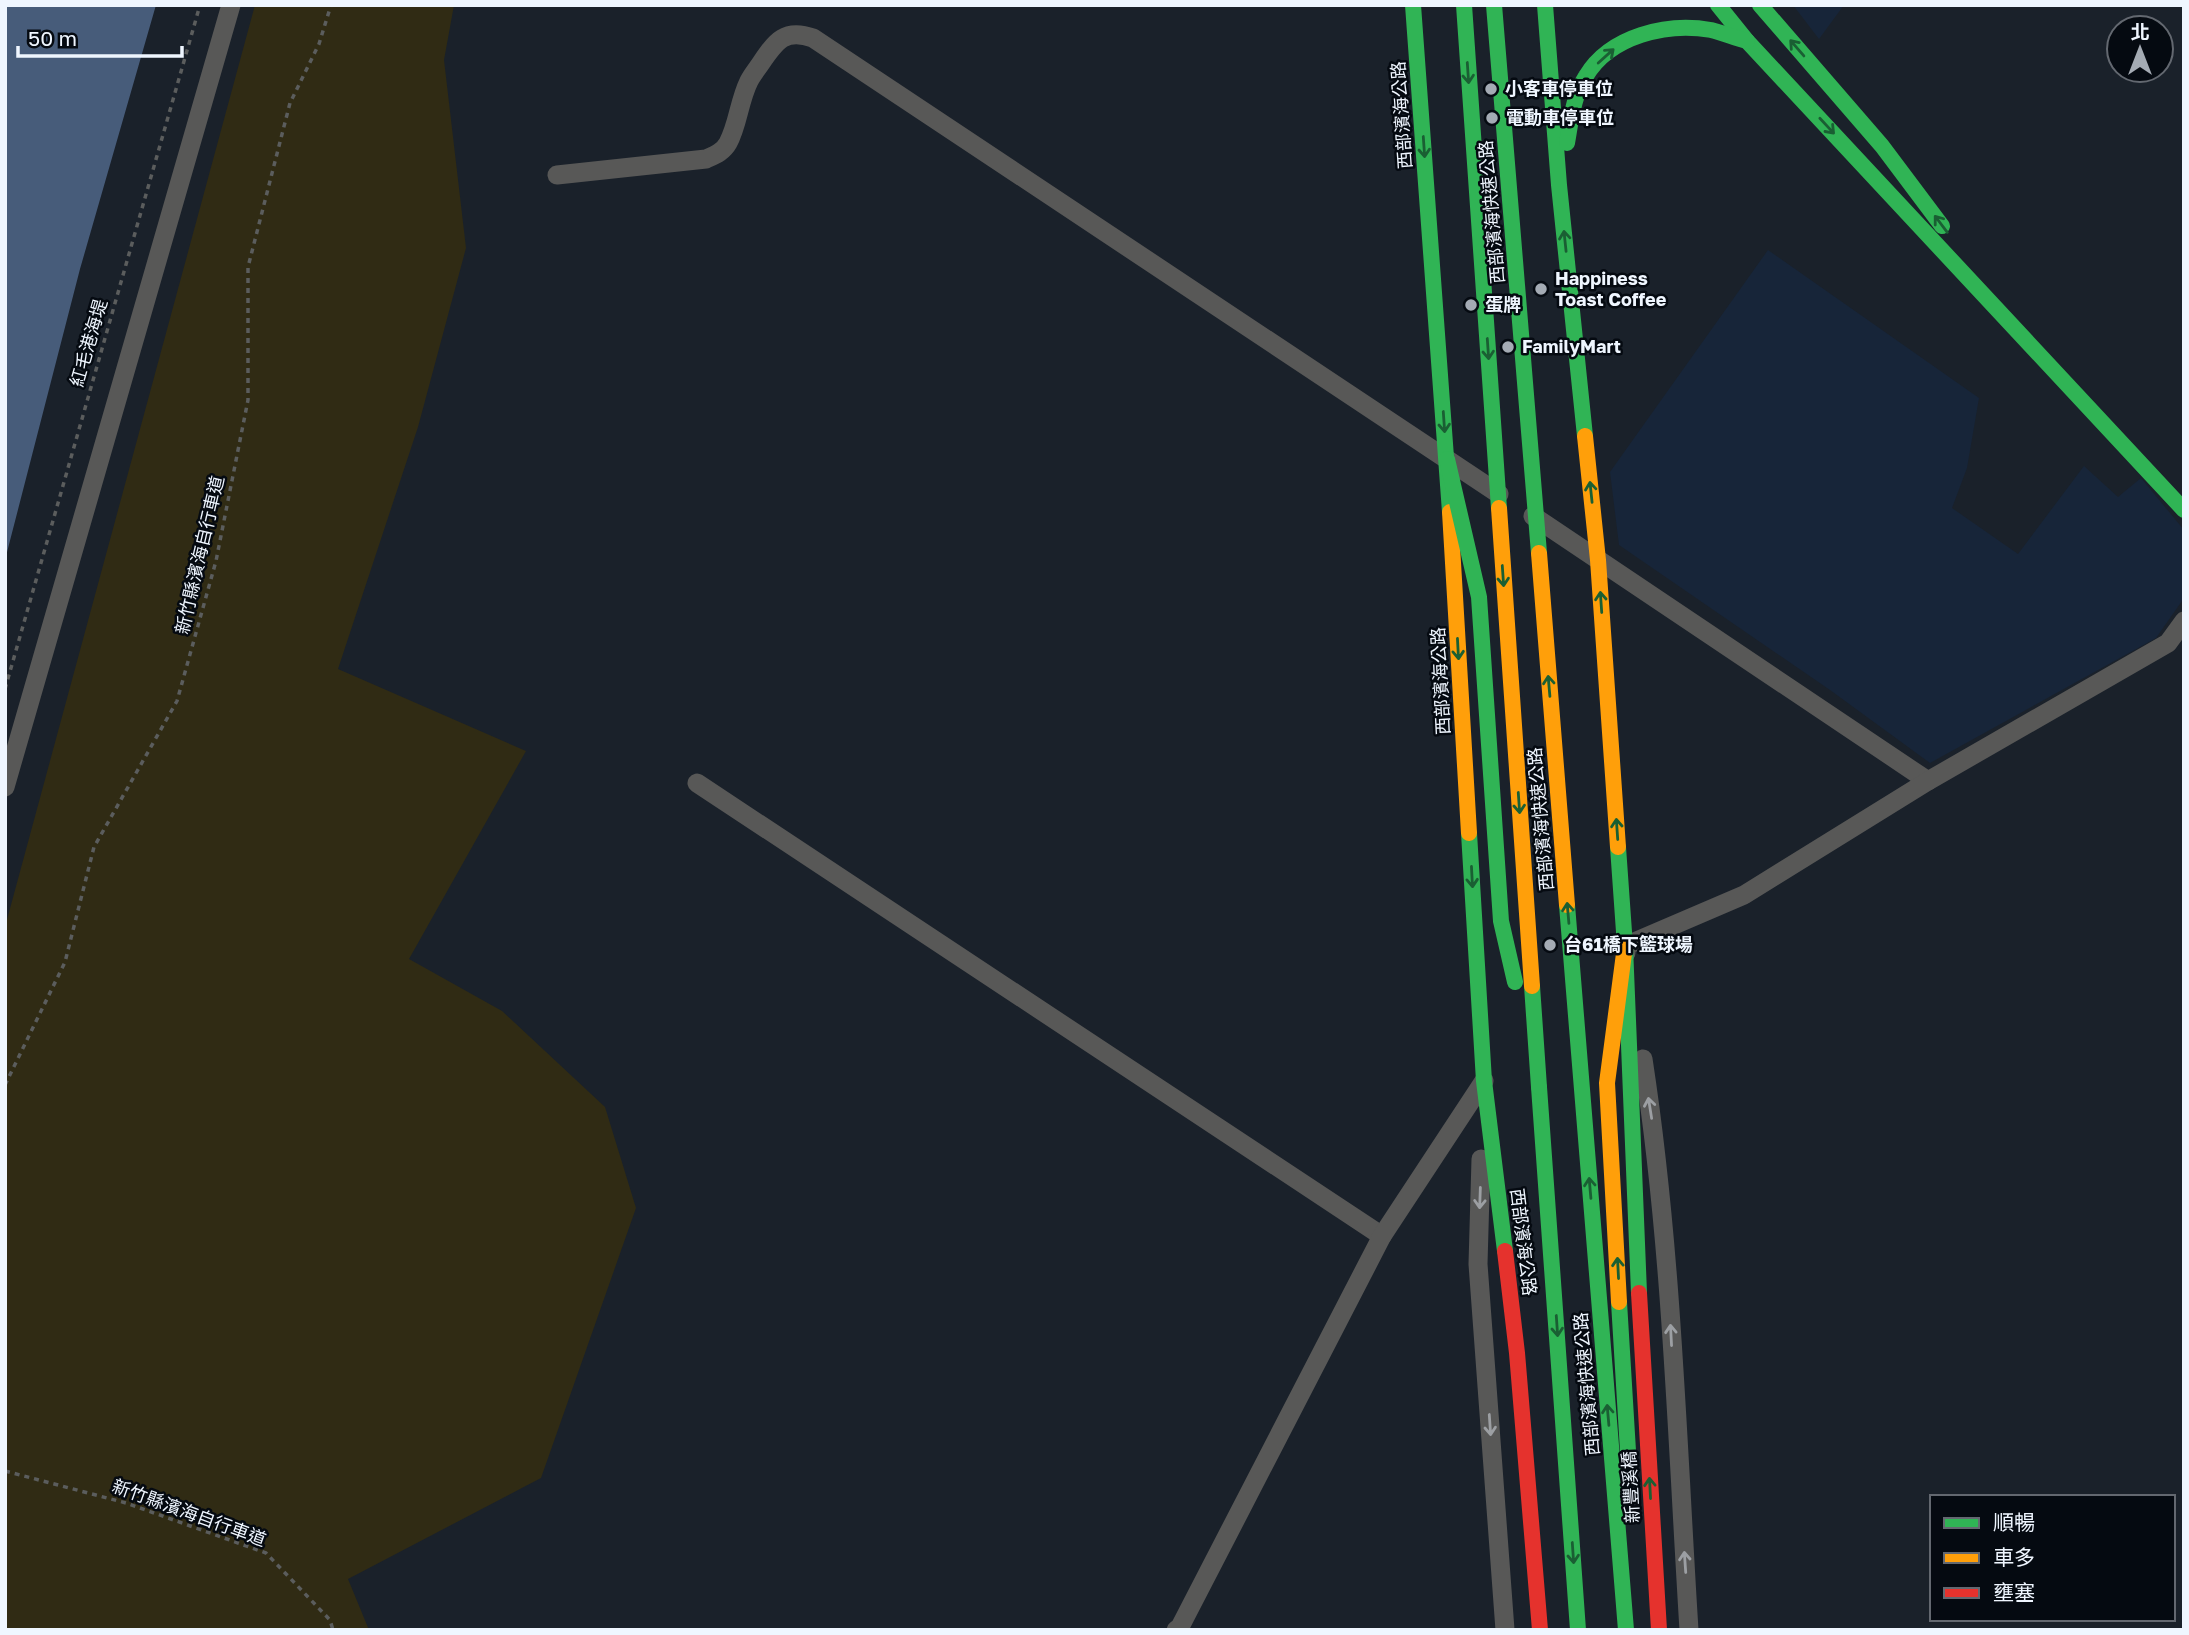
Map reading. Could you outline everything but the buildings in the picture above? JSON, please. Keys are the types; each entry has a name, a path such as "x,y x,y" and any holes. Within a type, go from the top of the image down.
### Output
{"main road":[{"name":"西部濱海公路","path":"1413,5 1447,459 1484,1081 1517,1353 1540,1630"},
{"name":"西部濱海快速公路","path":"1464,5 1578,1630"},
{"name":"西部濱海快速公路","path":"1494,5 1626,1630"},
{"path":"1545,5 1559,185 1598,560 1625,946 1607,1083 1631,1502 1633,1630"},
{"path":"1718,5 1747,41 2184,510"},
{"path":"1760,5 1882,146 2025,338"},
{"path":"1559,185 1575,100 1586,75 1606,54 1628,39 1657,30 1709,30 1747,41"},
{"path":"1447,459 1479,597 1500,921 1539,1087"},
{"name":"新豐溪橋","path":"1625,946 1641,1341 1659,1630"}],"street":[{"path":"5,787 230,5"},
{"path":"557,175 706,159 720,153 728,144 749,81 779,40 791,34 813,38 1927,781"},
{"path":"1689,1630 1670,1311 1652,1120 1625,946 1744,895 1927,781 2168,643 2184,621"},
{"path":"697,783 1382,1236"},
{"path":"1176,1630 1180,1627 1382,1236 1484,1081"},
{"path":"1484,1081 1478,1264 1505,1630"}],"path":[{"name":"紅毛港海堤","path":"5,689 200,5"},
{"name":"新竹縣濱海自行車道","path":"5,1086 65,962 94,847 177,701 216,561 248,400 248,267 290,103 320,44 331,5"},
{"name":"新竹縣濱海自行車道","path":"5,1472 125,1503 265,1553 330,1620 333,1630"}],"shaded area":[{"path":"5,5 156,5 80,269 5,560"},
{"path":"255,5 454,5 444,60 466,248 418,427 338,669 526,751 409,959 502,1011 605,1107 636,1208 541,1478 348,1579 369,1630 5,1630 5,927"},
{"path":"1793,5 1844,5 1819,39"},
{"path":"1768,250 1979,398 1967,468 1952,508 2018,554 2084,466 2118,497 2141,478 2184,530 2184,598 2156,638 1930,763 1830,690 1619,545 1610,472"}],"traffic: fast":[{"path":"1413,5 1450,512"},
{"path":"1464,5 1499,508"},
{"path":"1494,5 1539,553"},
{"path":"1545,5 1559,185 1585,436"},
{"path":"1718,5 1747,41 2184,510"},
{"path":"1760,5 1882,146 1942,226"},
{"path":"1567,143 1573,109 1586,76 1596,62 1624,42 1658,30 1676,28 1711,30 1747,41"},
{"path":"1447,459 1479,597 1501,921 1515,982"},
{"path":"1469,833 1484,1081 1505,1251"},
{"path":"1618,847 1625,946 1639,1293"},
{"path":"1567,905 1626,1630"},
{"path":"1532,986 1539,1087"},
{"path":"1539,1087 1578,1630"},
{"path":"1619,1302 1628,1451"}],"traffic: slow":[{"path":"1585,436 1598,560 1618,847"},
{"path":"1499,508 1532,986"},
{"path":"1450,512 1469,833"},
{"path":"1539,553 1567,905"},
{"path":"1619,1302 1607,1083 1625,946"}],"traffic: jam":[{"path":"1505,1251 1517,1353 1540,1630"},
{"path":"1639,1293 1659,1630"}],"place":[{"name":"小客車停車位","path":"1491,89"},
{"name":"電動車停車位","path":"1492,118"},
{"name":"Happiness Toast Coffee","path":"1541,289"},
{"name":"蛋牌","path":"1471,305"},
{"name":"FamilyMart","path":"1508,347"},
{"name":"台61橋下籃球場","path":"1550,945"}]}
